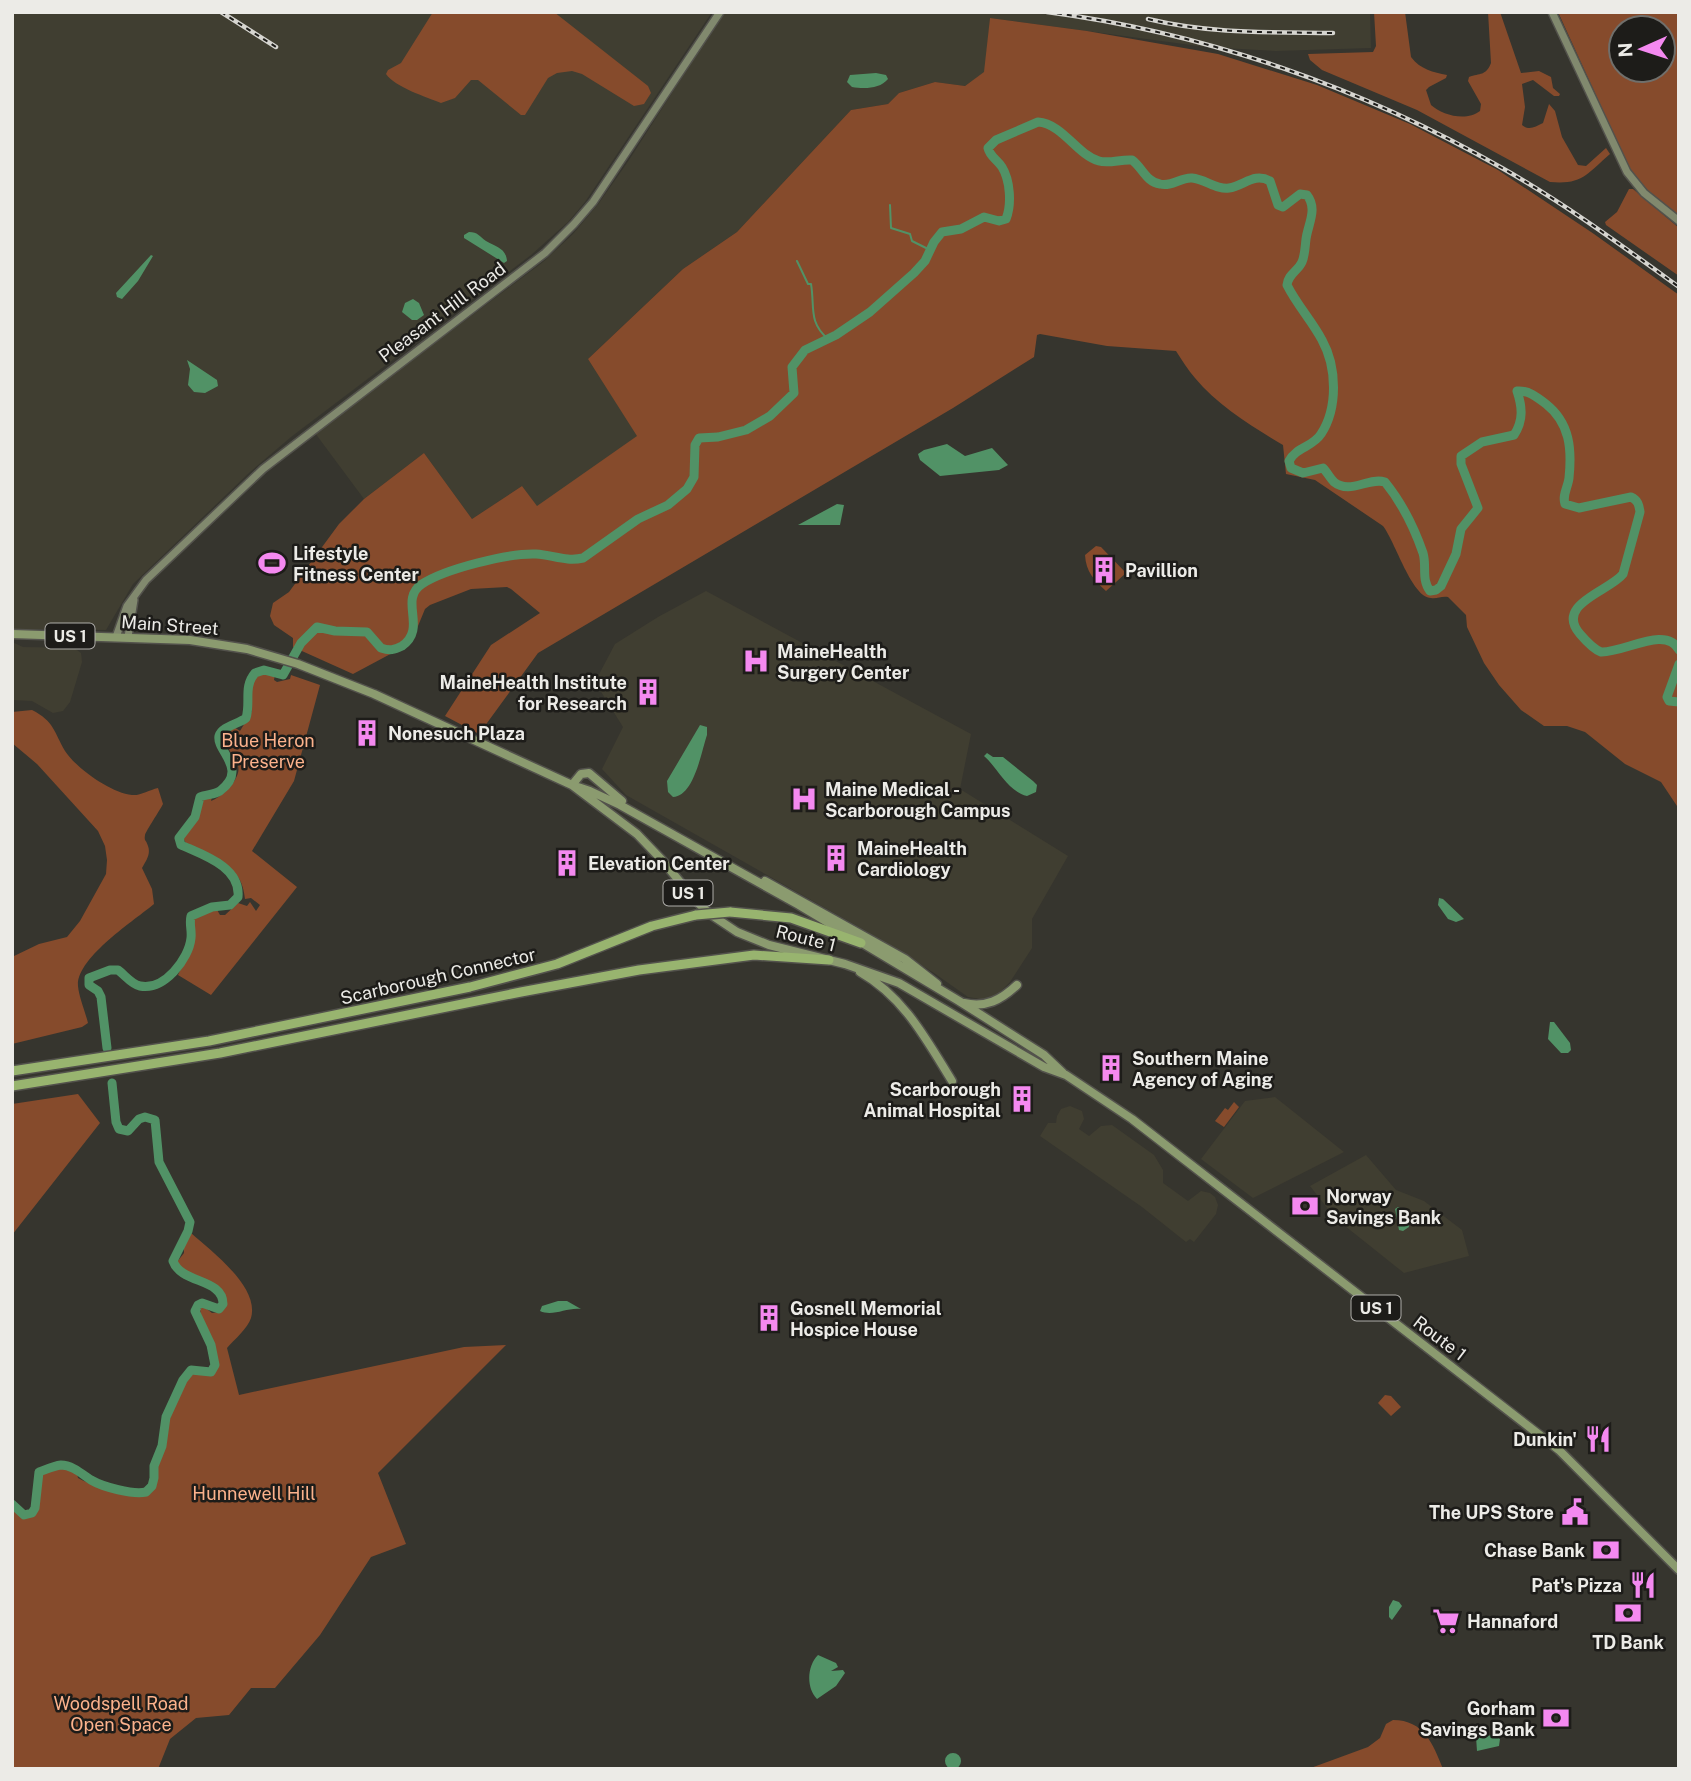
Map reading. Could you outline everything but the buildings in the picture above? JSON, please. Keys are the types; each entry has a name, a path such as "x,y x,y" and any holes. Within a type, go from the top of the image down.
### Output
{"highway":[{"name":"Scarborough Connector","path":"12,1071 200,1042 470,987 557,964 652,926 696,915 730,912 791,918 861,943"},
{"name":"Scarborough Connector","path":"12,1086 220,1053 639,970 754,955 829,960"}],"main road":[{"name":"Main Street","path":"12,634 128,637 214,643 282,659"},
{"name":"Route 1","path":"282,659 374,694 572,785 601,795 946,993 1044,1055 1065,1075"},
{"path":"572,785 581,774 593,774 642,817"},
{"name":"Route 1","path":"572,785 637,834 662,859 694,899 728,927 756,941 878,974 921,994 1029,1058 1065,1075 1153,1134 1548,1442 1599,1488 1679,1570"},
{"path":"724,864 789,892 882,945 923,972 946,993"},
{"path":"845,964 874,980 897,999 915,1021 952,1081"},
{"path":"959,1001 975,1005 989,1004 1003,998 1017,985"}],"street":[{"name":"Pleasant Hill Road","path":"116,637 123,615 153,573 270,463 545,253 565,234 593,202 720,12"},
{"path":"1552,12 1627,172 1644,193 1679,220"},
{"name":"Pleasant Hill Road","path":"128,637 136,594"}],"shaded area":[{"path":"12,12 712,12 585,202 568,222 531,255 291,437 250,472 133,584 106,630 12,629"},
{"path":"724,12 1370,12 1371,48 1276,51 1206,47 990,18 985,72 965,86 935,82 899,93 888,104 851,110 737,232 683,269 588,359 638,436 537,507 522,486 472,519 424,453 364,499 315,433 543,262 573,234 629,160"},
{"path":"850,75 886,75 888,79 881,85 867,88 852,87 847,82"},
{"path":"469,232 500,248 507,261 504,263 464,238"},
{"path":"151,255 153,256 138,281 122,299 117,297 116,293"},
{"path":"413,299 419,303 424,315 417,320 412,320 402,312 405,303"},
{"path":"187,360 217,380 218,386 205,393 194,392 188,385 190,369"},
{"path":"947,444 965,456 992,448 1008,465 999,470 940,476 920,460 918,454"},
{"path":"837,504 844,505 840,525 798,525"},
{"name":"Maine Medical - Scarborough Campus","path":"706,591 971,734 960,789 1068,856 1032,919 1032,948 1010,982 998,994 987,1000 968,997 864,930 626,795 602,769 623,727 595,682 615,644"},
{"path":"12,642 23,647 74,648 81,653 82,662 70,702 63,711 53,713 32,701 12,700"},
{"path":"700,725 707,727 707,735 696,772 686,789 673,797 668,792 667,781"},
{"path":"987,753 993,757 1003,757 1037,785 1036,792 1027,796 1014,789 984,756"},
{"path":"1439,898 1464,919 1456,922 1448,919 1438,905"},
{"path":"1550,1022 1554,1022 1570,1043 1571,1050 1568,1053 1561,1053 1548,1039"},
{"path":"1275,1097 1344,1152 1253,1198 1201,1159 1245,1101"},
{"path":"1070,1106 1082,1111 1084,1119 1079,1129 1089,1136 1101,1126 1112,1125 1154,1155 1163,1170 1163,1183 1188,1201 1201,1191 1215,1197 1218,1205 1216,1214 1194,1242 1190,1239 1186,1242 1142,1207 1040,1136 1048,1123 1056,1123 1061,1109"},
{"path":"1366,1155 1396,1190 1424,1201 1462,1230 1469,1256 1404,1273 1335,1218 1310,1186"},
{"path":"1398,1207 1407,1211 1409,1227 1403,1231 1399,1230 1395,1209"},
{"path":"567,1301 581,1309 550,1313 540,1311 542,1306"},
{"path":"1393,1600 1402,1606 1392,1620 1389,1617 1389,1607"},
{"path":"818,1655 836,1663 838,1667 831,1671 843,1670 845,1673 836,1686 817,1699 811,1689 809,1677"},
{"path":"1494,1735 1500,1739 1499,1746 1477,1751 1476,1737"},
{"path":"953,1753 961,1761 953,1769 945,1761"}],"green space":[{"path":"433,12 554,12 648,86 651,93 644,104 634,106 582,74 572,71 557,73 548,78 525,115 521,115 478,80 471,80 455,98 441,103 419,95 386,74 401,63"},
{"path":"1374,12 1405,12 1411,57 1423,68 1447,75 1426,90 1431,105 1441,112 1461,117 1480,111 1481,104 1468,81 1469,77 1487,70 1491,63 1488,12 1500,12 1521,73 1539,71 1551,77 1553,88 1560,94 1554,96 1533,80 1522,84 1525,107 1522,125 1530,128 1543,123 1549,104 1555,111 1562,137 1578,165 1586,166 1606,148 1610,154 1577,180 1550,182 1417,110 1322,70 1310,60 1308,54 1373,52 1376,46"},
{"path":"1558,12 1679,12 1679,216 1649,193 1629,168"},
{"path":"990,18 1087,31 1218,54 1317,85 1410,124 1498,170 1679,295 1679,809 1661,782 1625,764 1585,732 1567,726 1544,726 1521,710 1484,663 1467,627 1466,615 1448,597 1431,598 1424,596 1417,589 1383,526 1315,480 1286,474 1283,445 1214,398 1192,375 1176,351 1107,346 1040,334 1037,335 1034,357 953,408 538,653 479,734 445,716 491,645 540,613 507,587 471,589 430,605 425,609 411,643 353,674 293,647 293,638 274,625 270,616 273,603 289,592 339,524 364,499 424,453 472,519 522,486 537,506 637,436 588,359 683,269 737,232 851,110 888,104 899,93 935,82 965,86 984,72"},
{"path":"1629,189 1633,189 1679,228 1679,276 1606,225 1605,222 1617,212"},
{"path":"1096,546 1101,547 1126,573 1106,591 1091,575 1087,566 1085,555"},
{"name":"Blue Heron Preserve","path":"264,672 275,674 274,680 277,682 290,679 291,675 320,685 294,781 252,851 297,887 211,995 178,975 194,938 191,920 216,908 220,915 225,915 238,903 247,906 250,902 256,911 260,905 251,898 245,899 244,890 235,874 200,850 187,845 183,838 199,817 200,806 205,797 212,797 211,801 215,799 230,787 237,776 238,766 223,735 234,727 240,731 252,711 252,683"},
{"path":"32,710 49,723 70,758 95,779 114,790 132,795 158,788 163,804 145,835 149,852 142,868 152,889 154,904 108,940 86,964 78,986 88,1023 82,1027 12,1044 12,957 39,944 67,937 80,921 106,874 107,860 105,846 98,831 37,764 12,743 12,712"},
{"path":"78,1094 100,1123 12,1235 12,1104"},
{"path":"1234,1102 1239,1107 1224,1127 1215,1121 1225,1108 1228,1110"},
{"name":"Hunnewell Hill","path":"191,1233 232,1271 248,1294 252,1306 249,1322 227,1348 239,1395 464,1347 506,1345 378,1473 406,1544 371,1557 320,1635 275,1688 251,1688 229,1715 196,1718 170,1739 158,1769 12,1769 12,1507 23,1515 32,1513 41,1474 56,1468 70,1468 70,1471 77,1473 78,1478 122,1493 141,1497 151,1493 174,1405 184,1382 191,1372 206,1373 213,1369 216,1362 200,1309 203,1306 212,1313 221,1312 227,1302 212,1284 178,1266 177,1262 184,1253 184,1242"},
{"path":"1385,1395 1391,1396 1401,1407 1391,1416 1378,1403"},
{"path":"1393,1720 1404,1721 1420,1729 1431,1743 1443,1769 1308,1769 1368,1747 1380,1738 1386,1724"}],"waterway":[{"path":"107,1048 101,997 98,991 89,985 89,978 110,970 118,970 137,985 158,984 174,972 186,955 191,938 191,916 212,907 230,905 238,897 237,887 227,870 219,863 181,845 179,838 195,817 200,797 220,791 232,775 232,768 219,742 219,736 224,730 246,718 248,689 255,673 264,670 283,675 301,643 317,627 335,631 367,632 381,648 389,650 402,646 413,631 412,598 415,591 432,578 494,559 524,554 565,559 583,558 638,519 668,505 687,489 694,477 695,445 699,438 718,437 746,430 770,416 794,393 792,367 805,350 836,335 870,312 925,261 942,232 961,229 984,217 999,221 1006,219 1009,199 1007,178 988,148 996,140 1038,122 1055,128 1083,152 1099,161 1132,160 1155,183 1169,184 1192,178 1229,188 1259,178 1270,181 1278,205 1283,207 1300,194 1307,195 1312,211 1304,257 1287,285 1327,351 1334,387 1327,424 1314,442 1292,456 1289,461 1291,468 1303,473 1323,468 1334,482 1346,487 1385,482 1416,534 1423,553 1427,586 1430,591 1436,590 1441,586 1456,554 1461,529 1478,508 1461,464 1461,456 1482,442 1514,435 1521,413 1517,391 1532,394 1554,411 1568,437 1570,467 1565,504 1579,508 1631,497 1637,501 1640,509 1623,574 1579,606 1574,614 1574,624 1587,642 1601,652 1655,640 1673,643 1679,650"},
{"path":"890,205 891,228 910,234 912,241 930,250"},
{"path":"797,261 808,284 811,284 817,326 828,339"},
{"path":"1679,664 1667,697 1669,701 1679,702"},
{"path":"12,1504 24,1515 32,1513 35,1508 39,1472 61,1465 73,1468 110,1488 146,1492 152,1486 166,1417 183,1380 191,1370 211,1372 215,1365 211,1345 195,1311 202,1303 219,1309 223,1304 221,1296 209,1285 184,1274 173,1261 190,1222 159,1162 155,1120 145,1117 139,1119 128,1131 119,1129 112,1083"}],"railway":[{"path":"221,12 276,47"},
{"path":"1047,12 1107,21 1224,49 1339,89 1449,139 1525,181 1679,287"},
{"path":"1148,19 1217,30 1333,33"}],"place":[{"name":"Lifestyle Fitness Center","path":"272,563"},
{"name":"Pavillion","path":"1104,570"},
{"name":"MaineHealth Surgery Center","path":"756,661"},
{"name":"MaineHealth Institute for Research","path":"648,692"},
{"name":"Nonesuch Plaza","path":"367,733"},
{"name":"Maine Medical - Scarborough Campus","path":"804,799"},
{"name":"MaineHealth Cardiology","path":"836,858"},
{"name":"Elevation Center","path":"567,863"},
{"name":"Southern Maine Agency of Aging","path":"1111,1068"},
{"name":"Scarborough Animal Hospital","path":"1022,1099"},
{"name":"Norway Savings Bank","path":"1305,1206"},
{"name":"Gosnell Memorial Hospice House","path":"769,1318"},
{"name":"Dunkin'","path":"1598,1439"},
{"name":"The UPS Store","path":"1575,1512"},
{"name":"Chase Bank","path":"1606,1550"},
{"name":"Pat's Pizza","path":"1643,1585"},
{"name":"TD Bank","path":"1628,1613"},
{"name":"Hannaford","path":"1446,1621"},
{"name":"Gorham Savings Bank","path":"1556,1718"}],"park label":[{"name":"Woodspell Road Open Space","path":"121,1713"}]}
